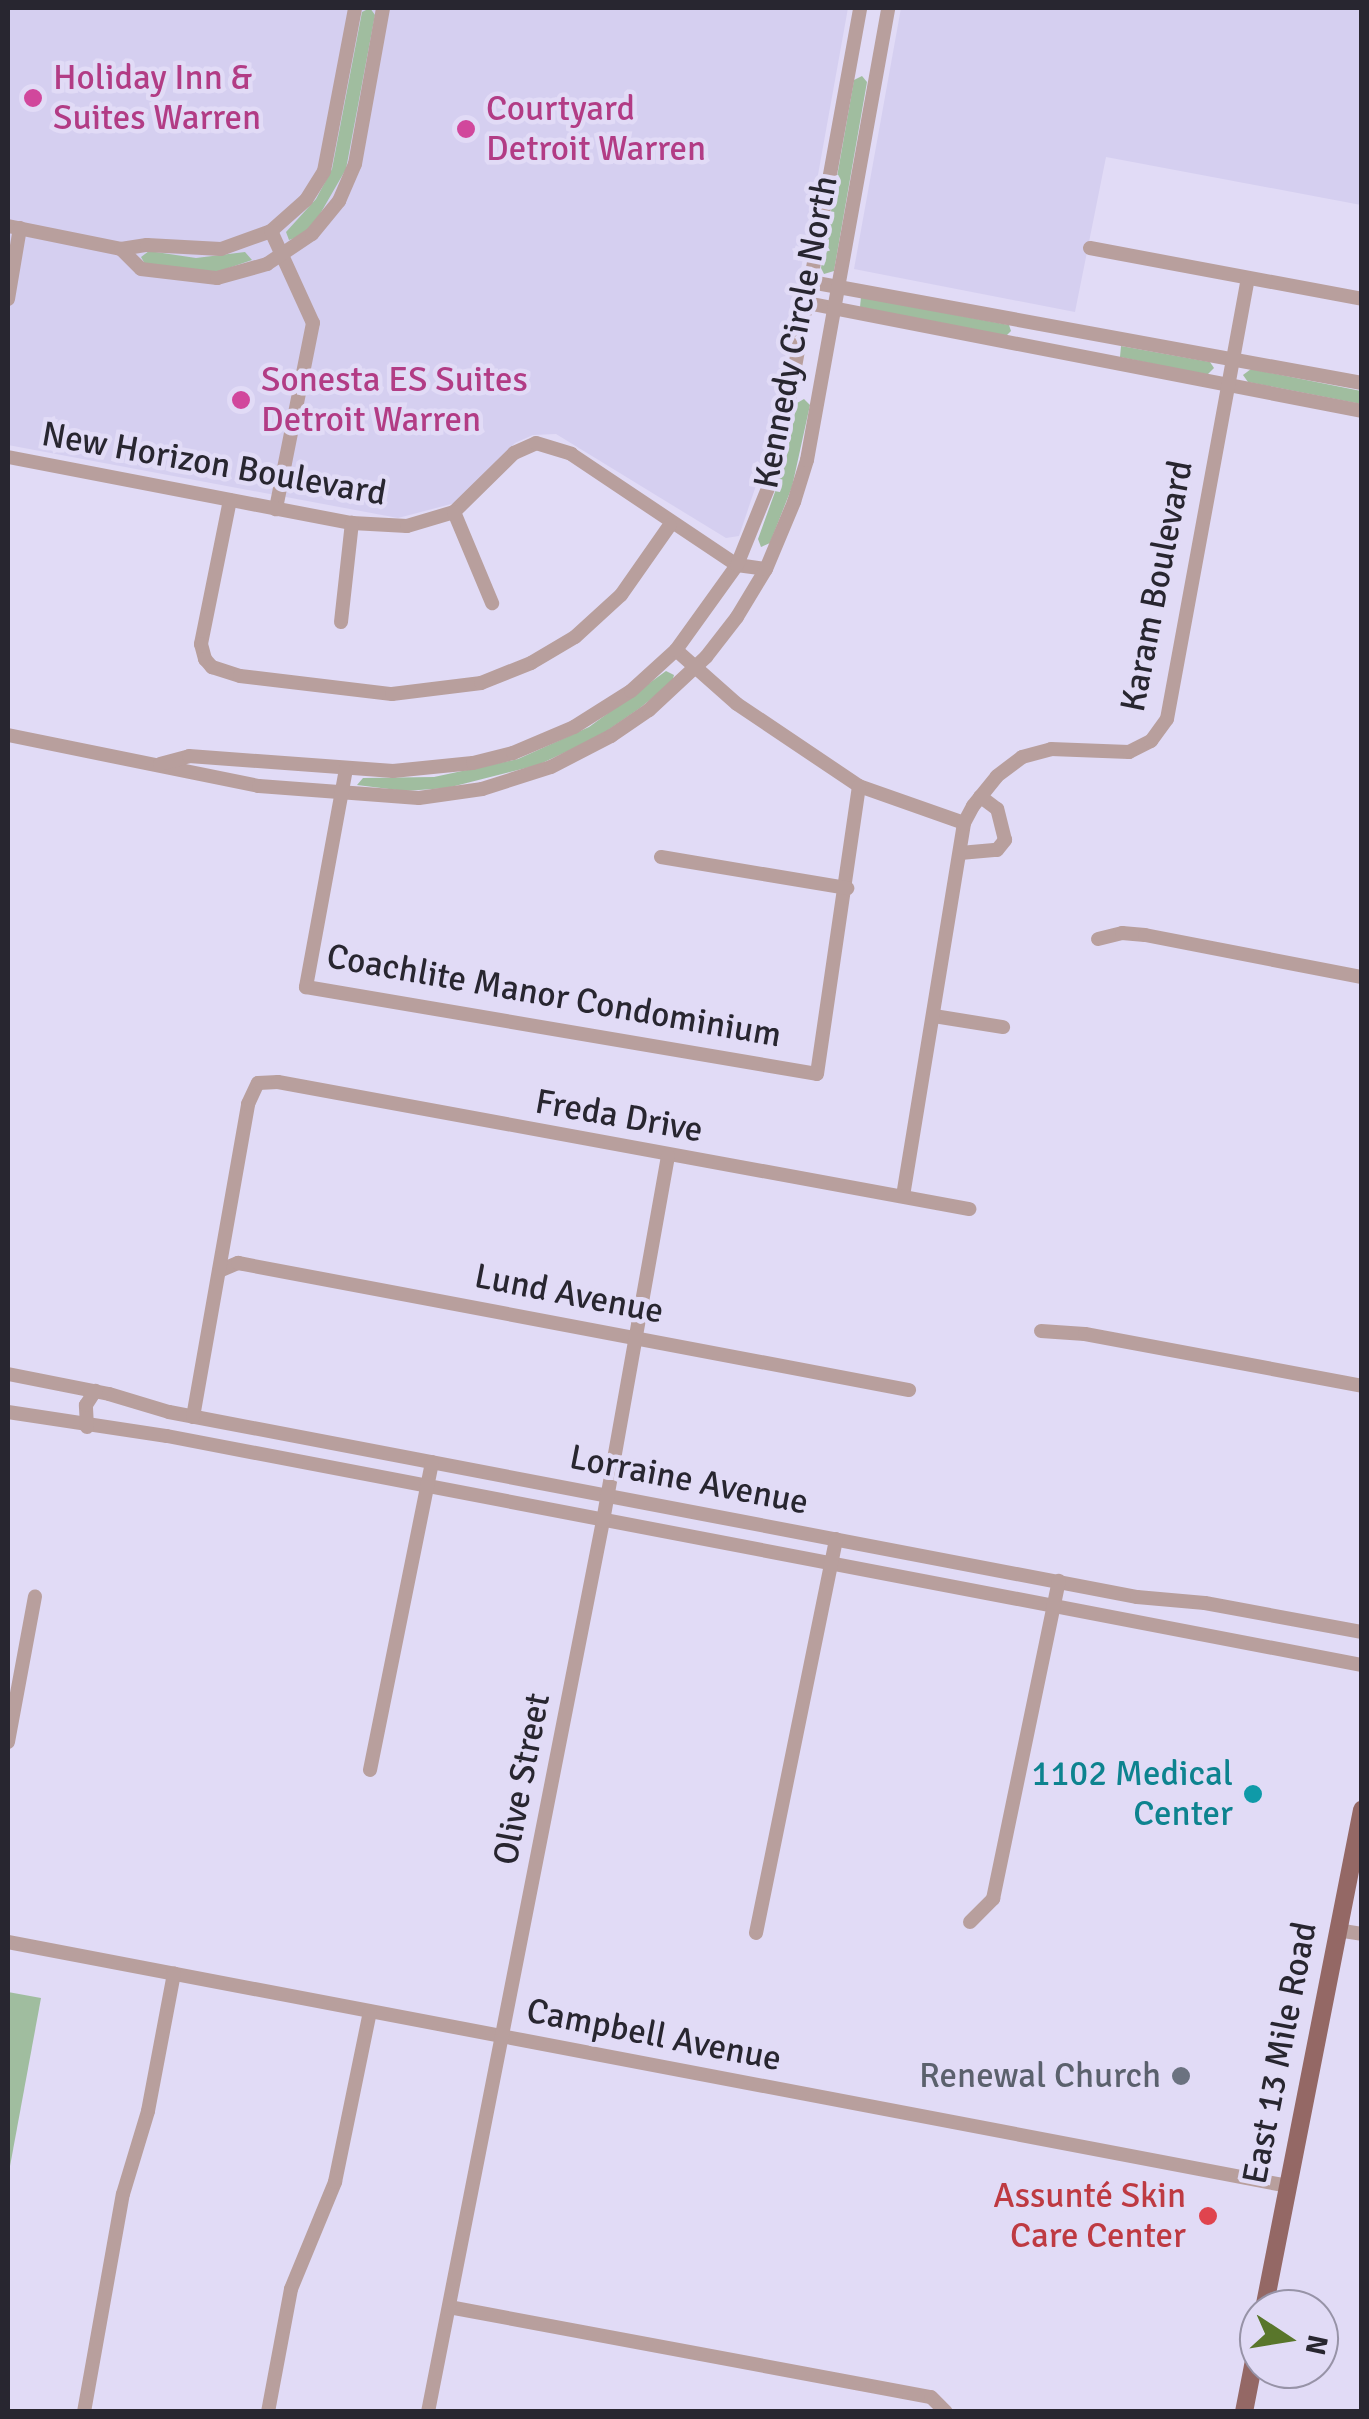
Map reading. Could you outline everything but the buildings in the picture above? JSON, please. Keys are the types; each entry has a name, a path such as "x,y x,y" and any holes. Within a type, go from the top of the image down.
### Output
{"main road":[{"name":"East 13 Mile Road","path":"1268,2289 1362,1810"}],"street":[{"path":"8,299 14,227 120,249 147,245 220,249 271,231 306,200 324,171 356,8"},
{"path":"120,249 141,269 199,278 234,275 283,256 325,220 348,183 384,8"},
{"path":"859,9 887,12"},
{"name":"Kennedy Circle North","path":"160,764 190,756 346,768 450,767 533,746 613,703 676,650 737,565 772,486 859,9"},
{"name":"Kennedy Circle North","path":"8,735 232,782 343,795 440,796 524,777 611,736 694,669 727,632 766,569 801,481 887,12"},
{"path":"850,63 878,67"},
{"path":"271,231 312,323 276,508"},
{"path":"1090,248 1362,299"},
{"name":"Karam Boulevard","path":"964,823 980,796 1022,757 1051,749 1129,752 1159,734 1173,698 1248,278"},
{"path":"811,282 1362,383"},
{"path":"807,303 1362,412"},
{"path":"793,386 820,391"},
{"name":"New Horizon Boulevard","path":"8,457 352,523 408,526 454,512 514,453 536,443 571,454 670,525 737,565 766,569"},
{"path":"230,500 201,644 205,659 212,667 240,676 392,694 481,683 532,663 575,637 621,595 670,525"},
{"path":"454,512 492,603"},
{"path":"341,622 352,523"},
{"path":"676,650 694,669 770,728 859,786 964,823 903,1196"},
{"name":"Coachlite Manor Condominium","path":"346,768 306,988 817,1074 859,786"},
{"path":"960,853 997,850 1006,840 997,808 980,796"},
{"path":"661,856 846,888"},
{"path":"1098,939 1122,933 1145,935 1362,977"},
{"path":"934,1016 1003,1027"},
{"name":"Freda Drive","path":"219,1272 248,1104 258,1083 278,1082 969,1210"},
{"name":"Olive Street","path":"428,2412 608,1495 668,1156"},
{"name":"Lund Avenue","path":"219,1272 238,1263 909,1390"},
{"path":"193,1416 219,1272"},
{"path":"1041,1331 1085,1334 1362,1386"},
{"name":"Lorraine Avenue","path":"8,1374 193,1416 1153,1600 1228,1607 1362,1632"},
{"path":"87,1428 86,1404 95,1391"},
{"name":"Lorraine Avenue","path":"8,1412 87,1428 167,1436 1362,1665"},
{"path":"370,1770 432,1462"},
{"path":"756,1934 836,1539"},
{"path":"970,1922 993,1899 1059,1582"},
{"path":"8,1742 35,1596"},
{"path":"1222,1638 1229,1622 1228,1607"},
{"path":"1337,1930 1362,1934"},
{"name":"Campbell Avenue","path":"8,1942 1288,2186"},
{"path":"84,2412 123,2194 148,2111 174,1974"},
{"path":"268,2412 291,2289 335,2182 370,2012"},
{"path":"449,2307 931,2397 944,2408"}],"shaded area":[{"path":"8,8 848,8 769,447 739,536 726,538 556,434 533,435 515,443 455,503 398,518 8,445"},
{"path":"901,8 1361,8 1361,205 1106,157 1075,312 854,269"}],"green space":[{"path":"370,8 375,15 346,169 316,221 301,236 289,240 286,232 316,199 332,169 362,12"},
{"path":"862,76 867,82 834,271 824,274 821,268 854,80"},
{"path":"149,251 196,258 245,252 252,260 217,272 145,264 141,257"},
{"path":"861,297 1009,325 1011,331 1006,336 860,307"},
{"path":"1121,346 1210,362 1214,368 1207,375 1120,357"},
{"path":"1251,369 1361,391 1361,404 1248,382 1243,375"},
{"path":"804,399 810,405 792,487 770,543 761,547 758,539 784,467 797,403"},
{"path":"666,671 674,675 672,682 640,708 598,737 538,765 447,788 405,791 357,785 363,778 434,777 518,759 589,727"},
{"path":"8,1992 41,1998 8,2177"}],"place":[{"name":"Holiday Inn & Suites Warren","path":"33,98"},
{"name":"Courtyard Detroit Warren","path":"466,129"},
{"name":"Sonesta ES Suites Detroit Warren","path":"241,400"},
{"name":"1102 Medical Center","path":"1253,1794"},
{"name":"Renewal Church","path":"1181,2076"},
{"name":"Assunté Skin Care Center","path":"1208,2216"}]}
